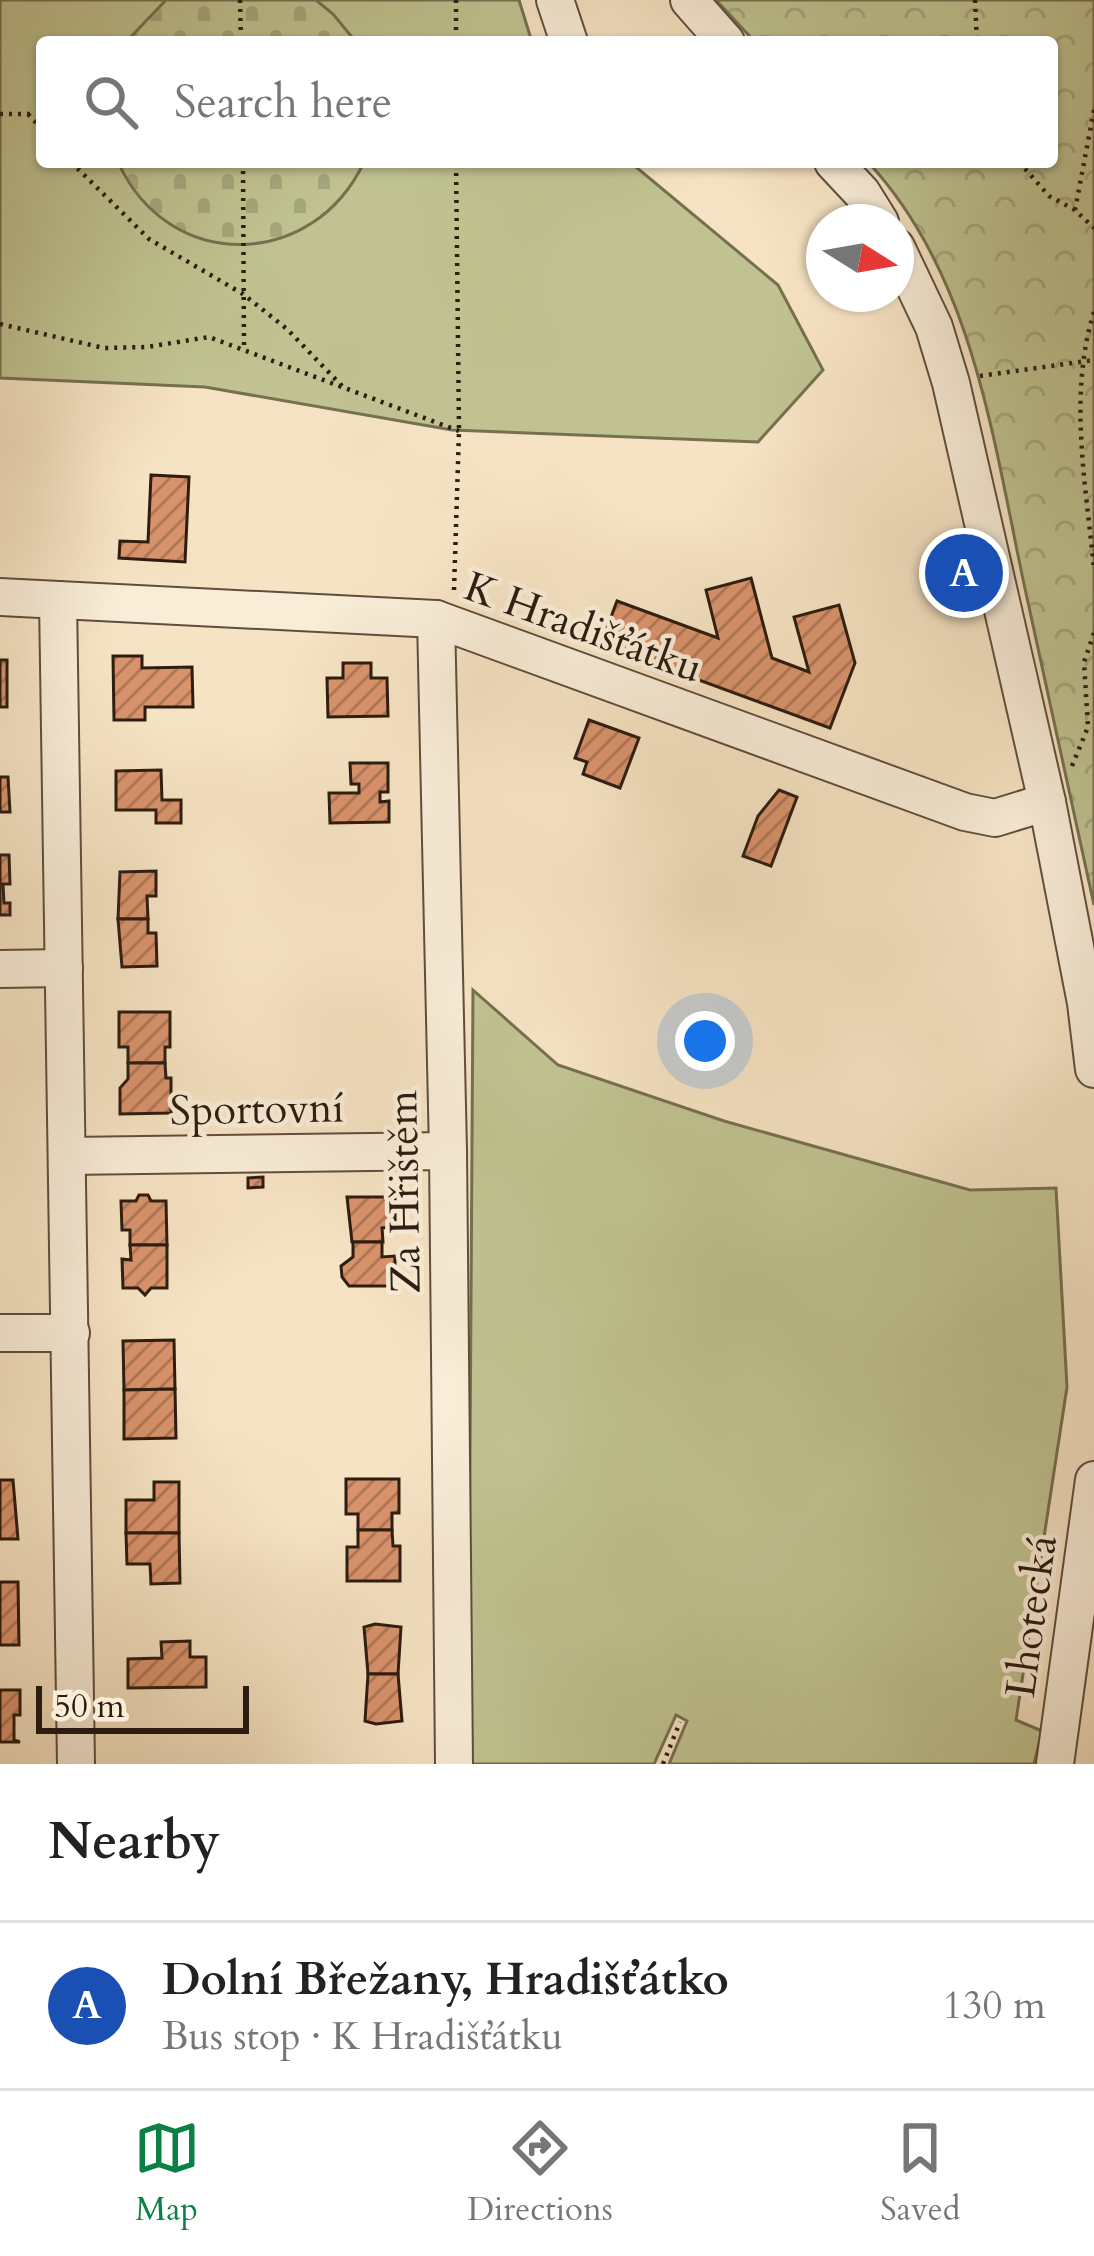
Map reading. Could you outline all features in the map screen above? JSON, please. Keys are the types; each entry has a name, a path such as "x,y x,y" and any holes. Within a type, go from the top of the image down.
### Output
{"street":[{"path":"555,0 567,36"},
{"path":"689,0 721,36"},
{"path":"838,168 868,204"},
{"path":"914,285 934,327 951,383 1058,788 1094,1069"},
{"name":"K Hradišťátku","path":"0,597 436,619 965,812 995,818 1058,788"},
{"path":"58,600 76,1764"},
{"name":"Za Hřištěm","path":"436,619 448,1151 454,1764"},
{"path":"0,969 64,968"},
{"name":"Sportovní","path":"68,1156 448,1151"},
{"path":"0,1334 70,1333"},
{"name":"Lhotecká","path":"1069,1752 1094,1480"}],"path":[{"path":"240,0 241,36"},
{"path":"456,0 456,36"},
{"path":"975,0 977,36"},
{"path":"1075,210 1094,110"},
{"path":"0,114 36,114"},
{"path":"28,114 36,123"},
{"path":"77,168 149,239 243,294 287,329 347,392"},
{"path":"243,168 244,348"},
{"path":"436,619 454,598 459,430 456,168"},
{"path":"1023,168 1049,196 1075,210 1094,228"},
{"path":"1094,312 1083,364 1081,438 1094,568"},
{"path":"0,324 104,348 209,337 459,430"},
{"path":"951,383 1016,368 1094,360"},
{"path":"1058,788 1088,727 1084,662 1094,633"},
{"path":"662,1764 680,1722"}],"green space":[{"path":"0,0 519,0 530,36 36,36 36,168 637,168 778,285 823,370 758,442 452,430 205,387 0,378"},
{"path":"166,0 316,0 351,36 132,36"},
{"path":"716,0 1094,0 1094,905 974,361 955,307 914,224 914,204 902,204 873,168 1058,168 1058,36 749,36"},
{"path":"122,168 360,168 341,198 311,224 277,239 241,244 204,240 170,224 141,198"},
{"path":"473,990 558,1065 724,1121 970,1190 1056,1188 1067,1387 1016,1720 1042,1731 1034,1764 669,1764 687,1721 676,1715 654,1764 468,1764"}],"building":[{"path":"151,475 189,477 185,562 119,558 120,541 148,542"},
{"path":"751,578 772,658 809,672 794,617 839,605 855,663 830,728 601,644 617,601 718,638 706,590"},
{"path":"113,656 142,656 142,668 192,667 193,707 145,707 145,720 114,720"},
{"path":"0,660 7,660 7,707 0,707"},
{"path":"343,663 371,663 371,678 387,678 388,716 328,717 327,678 343,678"},
{"path":"589,720 639,738 620,788 583,774 587,762 575,758"},
{"path":"350,763 388,763 388,792 380,792 380,802 389,801 389,822 330,823 329,793 359,793 359,784 351,784"},
{"path":"161,770 162,800 181,800 181,823 156,823 156,810 116,810 116,771"},
{"path":"0,777 8,777 10,812 0,812"},
{"path":"779,790 797,797 771,866 743,856 758,816"},
{"path":"0,855 9,855 10,884 3,884 10,915 0,915"},
{"path":"156,871 156,896 147,896 148,919 118,919 120,872"},
{"path":"118,919 148,919 148,933 156,933 157,966 122,967"},
{"path":"119,1012 170,1012 165,1063 128,1063 128,1047 119,1047"},
{"path":"128,1063 165,1063 166,1078 171,1078 171,1113 120,1114 120,1088 128,1079"},
{"path":"263,1177 263,1187 248,1188 248,1178"},
{"path":"139,1195 166,1201 167,1245 130,1245 130,1230 122,1230 121,1201 136,1201"},
{"path":"347,1197 395,1197 395,1227 382,1228 383,1242 352,1242"},
{"path":"353,1242 382,1242 382,1257 395,1256 395,1286 349,1286 341,1266 353,1257"},
{"path":"130,1245 167,1245 167,1288 151,1288 145,1295 138,1288 123,1288 122,1259 131,1260"},
{"path":"174,1340 175,1389 124,1390 123,1341"},
{"path":"175,1389 176,1438 124,1439 124,1390"},
{"path":"346,1479 399,1479 399,1513 392,1513 392,1530 358,1530 358,1514 346,1514"},
{"path":"0,1480 13,1480 18,1539 0,1539"},
{"path":"154,1482 179,1482 179,1533 126,1533 126,1500 154,1500"},
{"path":"358,1530 392,1530 393,1546 400,1546 400,1581 347,1581 347,1547 358,1547"},
{"path":"126,1533 179,1533 180,1583 151,1584 150,1564 127,1564"},
{"path":"0,1582 18,1582 19,1645 0,1645"},
{"path":"364,1627 401,1627 398,1674 368,1674"},
{"path":"190,1641 190,1657 206,1657 206,1687 128,1688 128,1659 162,1658 161,1642"},
{"path":"368,1674 398,1674 402,1721 365,1721"},
{"path":"0,1690 20,1690 14,1740 20,1742 0,1742"}],"place":[{"name":"Dolní Břežany, Hradišťátko","path":"964,573"}]}
